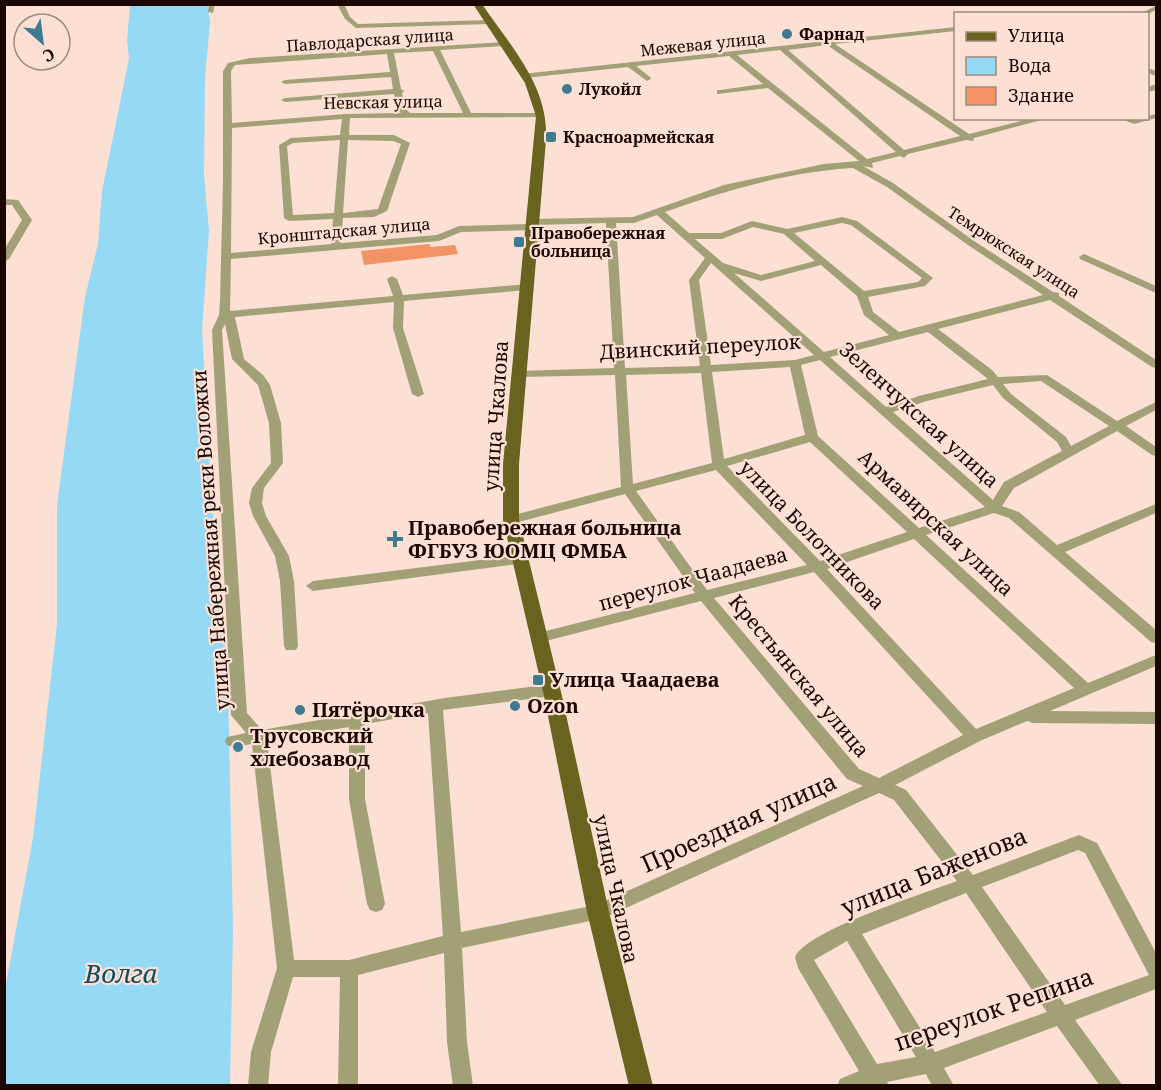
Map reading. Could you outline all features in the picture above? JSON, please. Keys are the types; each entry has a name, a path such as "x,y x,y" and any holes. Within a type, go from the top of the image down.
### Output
{"main road":[{"name":"улица Чкалова","path":"477,4 536,95 541,115 511,464 511,520 552,690 598,912 641,1086"}],"street":[{"path":"340,4 347,18 356,26 489,22"},
{"name":"Межевая улица","path":"525,76 923,32 954,31"},
{"path":"828,43 970,139"},
{"name":"Павлодарская улица","path":"239,62 504,44"},
{"path":"782,48 904,155"},
{"path":"436,49 468,115"},
{"path":"390,52 400,91 401,109 407,115"},
{"name":"Темрюкская улица","path":"731,54 772,85 881,180 971,243 1055,296 1156,365"},
{"path":"287,120 285,70 292,59"},
{"name":"улица Набережная реки Воложки","path":"239,62 229,65 227,71 226,315 217,330 239,715 259,737"},
{"path":"630,65 647,79"},
{"path":"285,82 395,74"},
{"path":"720,92 772,85"},
{"path":"285,100 400,91"},
{"name":"Невская улица","path":"227,126 346,116 541,115"},
{"path":"336,247 346,116"},
{"path":"664,217 724,188 824,167 860,164 904,155 970,139 1023,121"},
{"path":"346,137 394,138 406,143 382,211 374,214 338,216 288,218 283,145 288,142 346,137"},
{"path":"4,202 15,202 27,219 4,259"},
{"name":"Кронштадская улица","path":"226,256 439,238 459,229 611,222 664,217"},
{"name":"Зеленчукская улица","path":"664,217 994,508 1014,514 1156,638"},
{"path":"684,236 722,236 752,224 787,231 848,221 928,278 921,284 861,295"},
{"path":"611,222 627,487"},
{"path":"787,231 861,295 868,312 898,337"},
{"path":"1084,257 1156,290"},
{"path":"716,261 760,278 822,262"},
{"name":"улица Болотникова","path":"716,261 694,280 718,465 817,567 974,737"},
{"path":"392,279 399,300 398,328 418,394"},
{"path":"291,646 288,595 280,549 256,508 255,499 260,485 277,463 275,424 264,384 238,359 226,315 527,287"},
{"name":"Двинский переулок","path":"519,374 707,369 795,363 1055,296"},
{"path":"930,327 968,355 996,381 1008,396 1062,440 1068,451"},
{"path":"511,520 627,487 718,465 812,437 795,363"},
{"path":"885,411 923,398 996,381 1032,376 1049,378 1114,426 1156,452"},
{"path":"994,508 1009,485 1156,405"},
{"name":"Армавирская улица","path":"812,437 1087,691"},
{"name":"Крестьянская улица","path":"627,487 705,597 853,774 900,795 970,884 1059,1015 1113,1086"},
{"name":"переулок Чаадаева","path":"538,638 817,567 994,508"},
{"path":"1056,550 1156,508"},
{"path":"313,586 520,560"},
{"name":"Проездная улица","path":"286,968 349,969 453,942 598,912 879,786 974,737 1026,717 1156,660"},
{"path":"233,741 435,706 552,690"},
{"path":"435,706 453,942 457,1042 463,1086"},
{"path":"1026,717 1156,718"},
{"path":"357,720 357,799 376,904"},
{"path":"258,1086 261,1052 286,968 259,737"},
{"name":"улица Баженова","path":"876,1080 807,966 804,957 810,951 850,930 1075,842 1085,843 1091,848 1156,970"},
{"path":"850,930 944,1086"},
{"path":"348,1086 349,969"},
{"name":"переулок Репина","path":"847,1086 929,1064 1156,981"}],"water":[{"name":"Волга","path":"130,5 208,5 210,23 205,78 204,175 209,231 202,330 212,505 228,684 233,931 230,1085 5,1086 5,989 33,838 57,624 57,505 85,297 98,244 102,191 129,59 127,40"}],"building":[{"path":"430,244 430,247 455,245 458,254 364,265 361,251"}],"place":[{"name":"Фарнад","path":"787,34"},
{"name":"Лукойл","path":"567,89"},
{"name":"Красноармейская","path":"551,137"},
{"name":"Правобережная больница","path":"519,242"},
{"name":"Правобережная больница ФГБУЗ ЮОМЦ ФМБА","path":"395,539"},
{"name":"Улица Чаадаева","path":"538,680"},
{"name":"Ozon","path":"515,706"},
{"name":"Пятёрочка","path":"300,710"},
{"name":"Трусовский хлебозавод","path":"238,747"}]}
